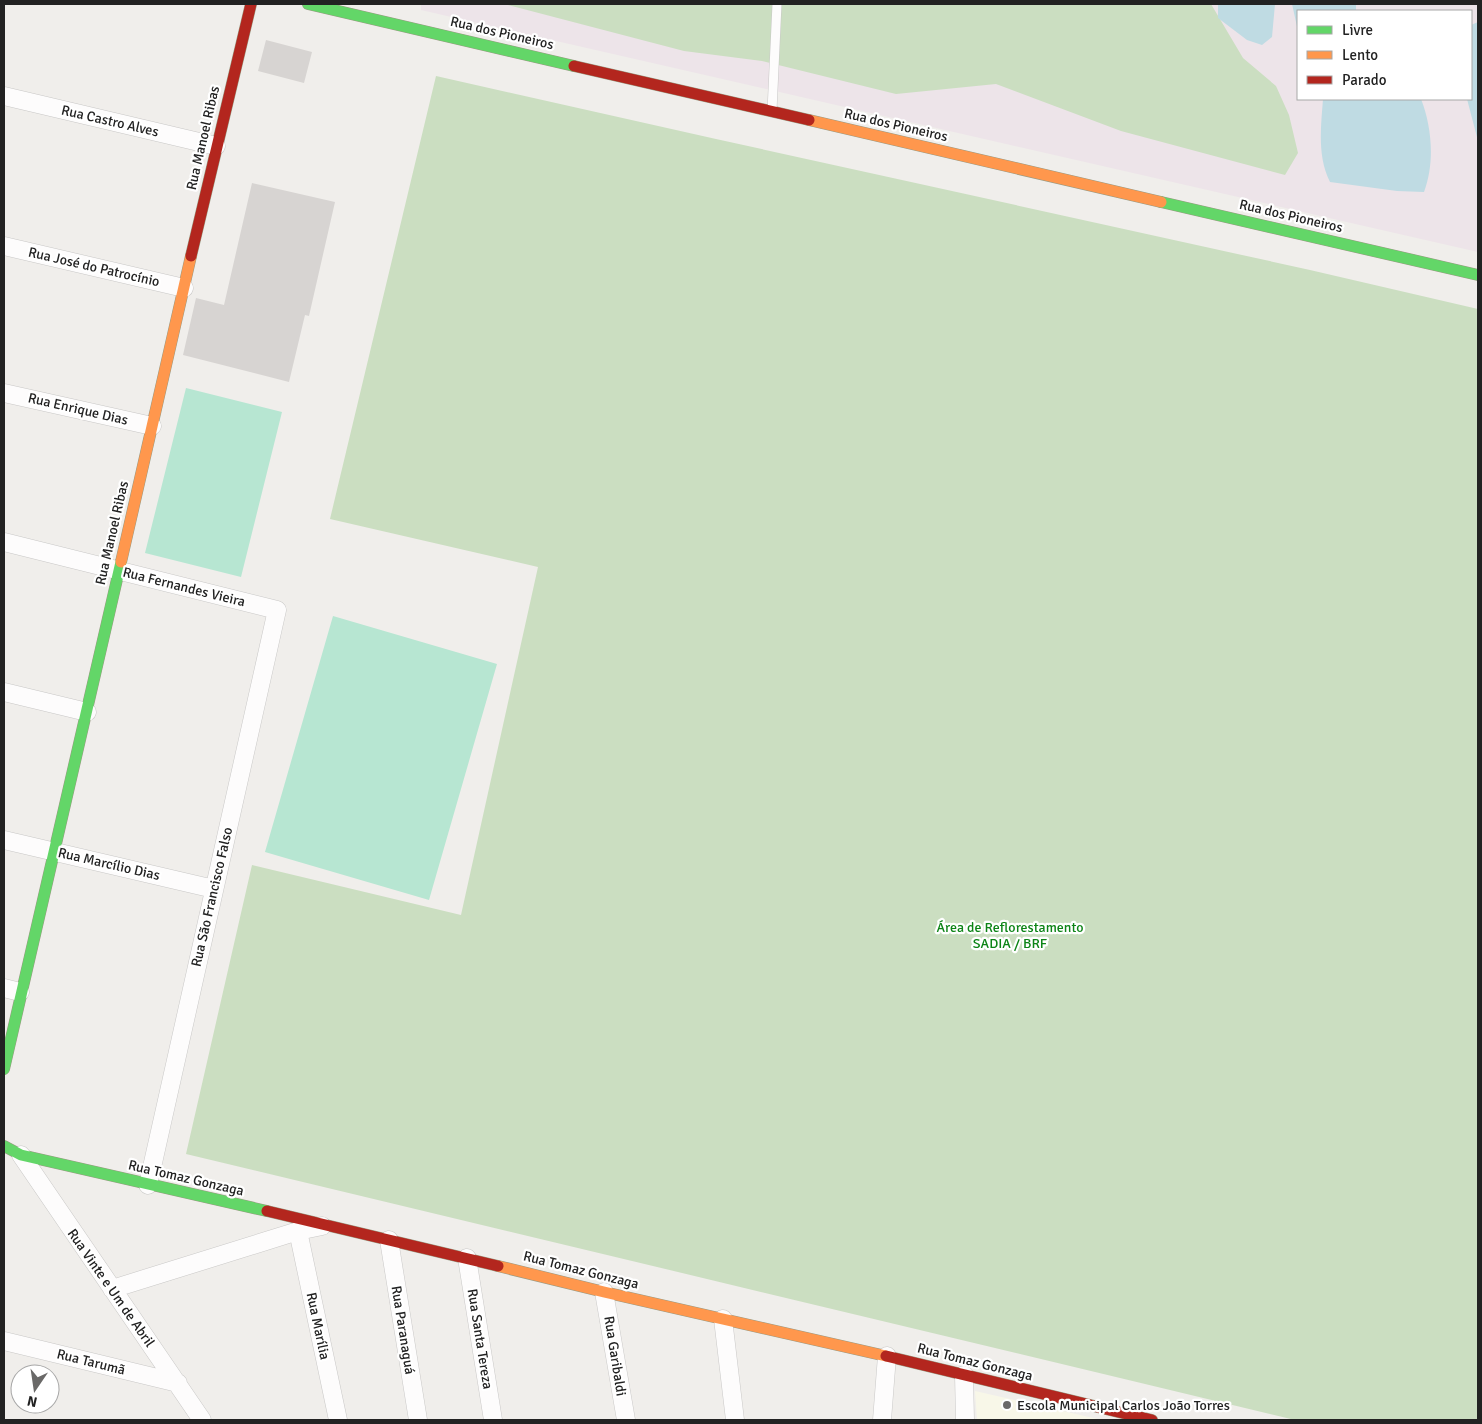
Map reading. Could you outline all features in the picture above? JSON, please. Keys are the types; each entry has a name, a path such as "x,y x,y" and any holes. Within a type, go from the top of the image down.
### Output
{"street":[{"name":"Rua Manoel Ribas","path":"4,1068 12,990 53,852 216,146 251,4"},
{"name":"Rua dos Pioneiros","path":"308,4 1478,275"},
{"path":"393,10 397,24"},
{"name":"Rua Castro Alves","path":"4,96 216,146"},
{"name":"Rua José do Patrocínio","path":"4,246 184,288"},
{"name":"Rua Enrique Dias","path":"4,393 152,426"},
{"name":"Rua Fernandes Vieira","path":"4,542 277,610"},
{"name":"Rua São Francisco Falso","path":"148,1185 277,610"},
{"path":"4,692 86,712"},
{"name":"Rua Marcílio Dias","path":"4,840 214,889"},
{"name":"Rua Tomaz Gonzaga","path":"4,1146 21,1155 326,1224 604,1292 887,1356 1152,1420"},
{"name":"Rua Vinte e Um de Abril","path":"21,1155 202,1420"},
{"path":"112,1289 326,1224"},
{"name":"Rua Marília","path":"298,1232 338,1420"},
{"name":"Rua Paranaguá","path":"389,1240 418,1420"},
{"name":"Rua Santa Tereza","path":"467,1258 494,1420"},
{"name":"Rua Garibaldi","path":"604,1292 626,1420"},
{"path":"723,1319 735,1420"},
{"name":"Rua Tarumã","path":"4,1341 178,1383"},
{"path":"882,1420 887,1356"},
{"path":"964,1375 965,1420"}],"lane":[{"path":"772,111 777,4"}],"shaded area":[{"path":"421,4 1478,4 1478,252 421,10"},
{"name":"Escola Municipal Carlos João Torres","path":"975,1391 1102,1420 977,1420"}],"green space":[{"path":"504,4 1211,4 1243,58 1276,86 1289,115 1298,153 1285,175 1121,131 996,84 896,94 762,61 684,51"},
{"name":"Área de Reflorestamento SADIA / BRF","path":"436,76 1478,309 1478,1420 1295,1420 186,1154 252,865 461,915 538,567 330,519"},
{"path":"186,388 282,412 241,577 145,553"},
{"path":"333,616 497,664 429,900 265,852"}],"water":[{"path":"1218,4 1275,4 1272,37 1262,45 1247,40 1218,18"},
{"path":"1292,4 1356,4 1356,10 1297,10 1297,26"},
{"path":"1478,22 1478,141 1467,100 1472,100 1472,25"},
{"path":"1323,100 1421,100 1428,121 1431,145 1430,169 1424,192 1397,191 1330,182 1323,162 1321,131"}],"building":[{"path":"266,40 312,52 304,83 258,71"},
{"path":"252,183 335,202 309,316 305,315 289,382 183,355 196,298 224,305"}],"traffic: fast":[{"path":"308,4 574,66"},
{"path":"1161,202 1478,275"},
{"path":"4,1069 121,562"},
{"path":"4,1146 21,1155 267,1211"}],"traffic: slow":[{"path":"809,120 1161,202"},
{"path":"121,562 191,256"},
{"path":"498,1266 886,1356"}],"traffic: jam":[{"path":"191,256 251,4"},
{"path":"574,66 809,120"},
{"path":"267,1211 498,1266"},
{"path":"886,1356 1152,1420"}],"place":[{"name":"Escola Municipal Carlos João Torres","path":"1007,1405"}]}
